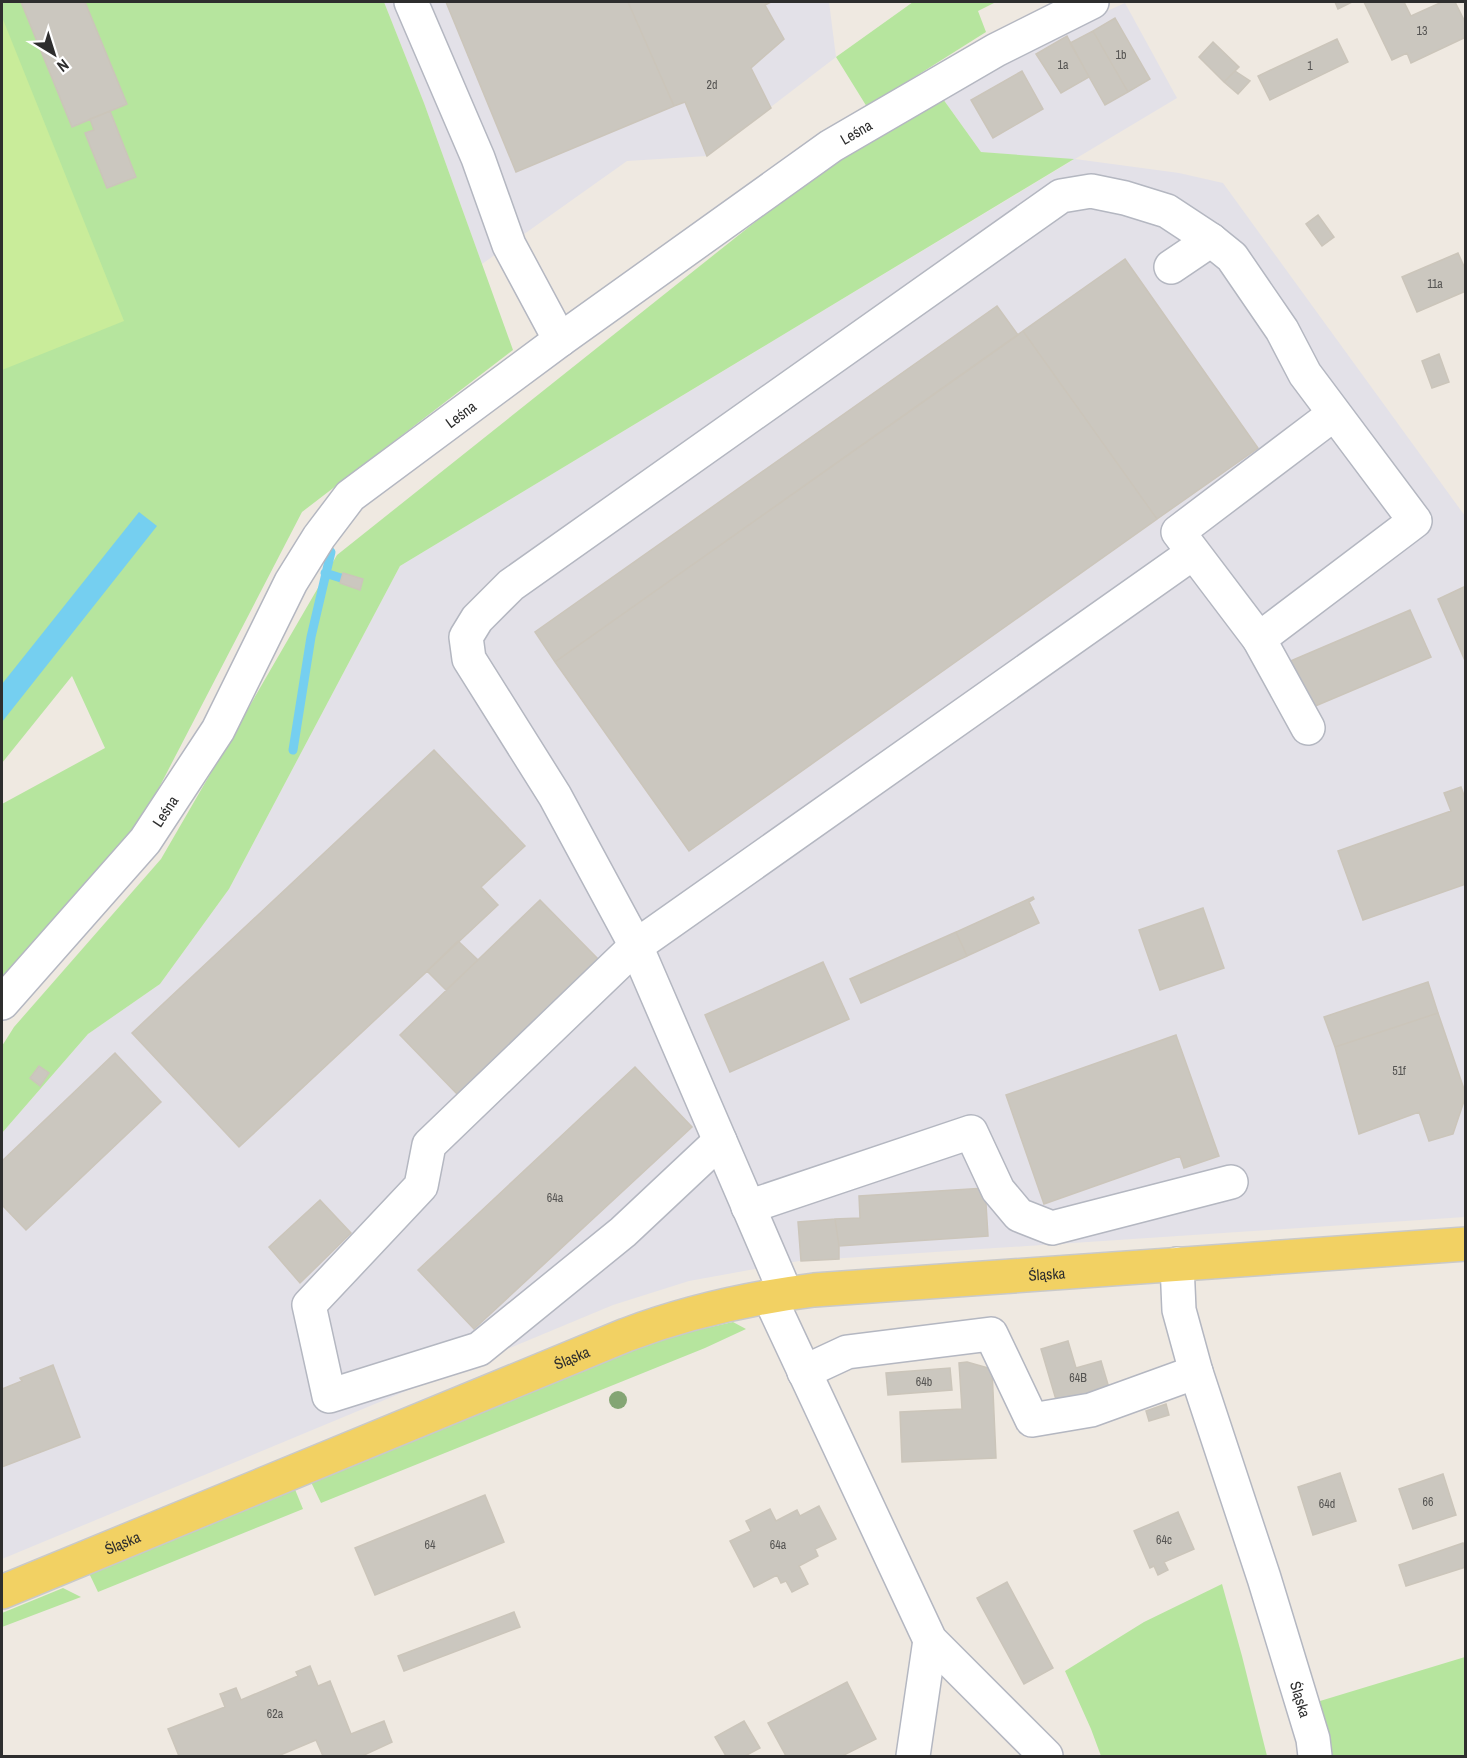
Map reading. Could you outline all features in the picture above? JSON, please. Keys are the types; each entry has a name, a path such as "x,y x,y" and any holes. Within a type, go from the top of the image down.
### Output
{"main road":[{"name":"Śląska","path":"2,1592 626,1335 695,1312 777,1295 888,1284 1466,1244"}],"street":[{"path":"411,2 478,158 509,245 560,340"},
{"name":"Leśna","path":"2,1003 145,841 218,730 291,582 350,496 560,340 831,146 996,50 1092,2"},
{"path":"1046,1756 930,1640 804,1372 748,1207 636,946 555,796 469,659 466,637 477,620 511,585 1061,196 1091,191 1125,198 1167,211 1232,257 1282,330 1305,375 1415,521 1259,639"},
{"path":"1172,267 1211,240"},
{"path":"1308,728 1259,639 1178,532 1334,414"},
{"path":"720,1141 623,1232 479,1349 329,1396 309,1305 421,1185 429,1145 636,946 1193,553"},
{"path":"748,1207 971,1132 998,1190 1019,1215 1052,1228 1231,1182"},
{"name":"Śląska","path":"1177,1264 1179,1310 1196,1372 1264,1578 1313,1738 1316,1756"},
{"path":"804,1372 847,1352 992,1334 1032,1420 1091,1410 1196,1372"},
{"path":"912,1756 930,1640"}],"shaded area":[{"path":"384,2 829,2 836,57 707,156 627,161 482,264 424,103"},
{"path":"1125,3 1177,98 1075,159 1179,173 1223,183 1465,516 1465,1217 799,1261 689,1281 613,1305 2,1559 2,1133 88,1034 160,984 229,889 400,566 1073,160 981,152 943,99 1058,33"}],"green space":[{"path":"2,2 384,2 424,103 513,350 302,512 135,834 2,987 2,804 105,748 72,676 2,763"},
{"path":"913,2 996,2 978,11 986,32 867,107 836,57"},
{"path":"2,17 124,321 2,370"},
{"path":"943,99 981,152 1074,159 400,566 229,889 160,984 88,1034 2,1133 2,1046 14,1027 161,859 337,555 843,152"},
{"path":"733,1322 746,1329 705,1348 321,1503 310,1480 662,1338"},
{"path":"294,1487 303,1509 98,1592 88,1571"},
{"path":"1222,1584 1267,1756 1101,1756 1065,1671 1144,1622"},
{"path":"63,1588 81,1597 2,1627 2,1613"},
{"path":"1465,1657 1465,1756 1329,1756 1320,1701"}],"water":[{"path":"139,512 157,526 2,722 2,684"}],"building":[{"path":"21,2 85,2 127,104 72,127"},
{"path":"446,2 628,2 674,106 516,172"},
{"path":"628,2 771,2 765,5 784,39 751,68 771,108 707,156 685,102 674,106"},
{"path":"1335,2 1352,2 1338,9"},
{"path":"1364,2 1404,2 1411,16 1442,2 1455,2 1466,24 1466,37 1411,63 1407,53 1392,60"},
{"path":"1115,18 1150,79 1128,92 1093,31"},
{"path":"1093,31 1128,92 1105,105 1070,43"},
{"path":"1067,36 1089,77 1061,93 1036,54"},
{"path":"1337,39 1348,62 1270,100 1258,76"},
{"path":"1213,42 1239,67 1224,82 1199,57"},
{"path":"1022,71 1043,109 993,138 971,100"},
{"path":"1235,71 1250,81 1238,94 1224,82"},
{"path":"110,111 136,177 107,188 85,133 94,130 90,119"},
{"path":"1318,215 1334,237 1322,246 1306,224"},
{"path":"1458,253 1466,271 1466,291 1417,312 1402,277"},
{"path":"1125,259 1258,448 1157,519 1023,331"},
{"path":"997,306 1018,335 555,662 535,632"},
{"path":"1023,331 1157,519 689,851 555,662"},
{"path":"1439,354 1449,382 1432,388 1422,361"},
{"path":"343,573 363,579 360,590 340,583"},
{"path":"1466,586 1466,663 1438,599"},
{"path":"1410,610 1431,657 1306,710 1286,663"},
{"path":"434,750 525,846 481,887 498,905 239,1147 132,1033"},
{"path":"1461,787 1466,801 1466,884 1363,920 1338,851 1451,811 1444,793"},
{"path":"1033,897 1034,899 1029,902 1039,923 967,956 956,932"},
{"path":"540,900 599,960 458,1095 400,1035"},
{"path":"1203,908 1224,968 1160,990 1139,930"},
{"path":"956,932 967,956 861,1003 850,979"},
{"path":"458,941 478,960 446,990 427,971"},
{"path":"823,962 849,1019 730,1072 705,1015"},
{"path":"1428,982 1438,1013 1335,1047 1324,1017"},
{"path":"1438,1013 1466,1095 1453,1134 1429,1141 1419,1112 1359,1134 1335,1047"},
{"path":"1176,1035 1219,1156 1184,1168 1180,1156 1044,1204 1006,1095"},
{"path":"115,1053 161,1102 26,1230 2,1205 2,1161"},
{"path":"39,1066 49,1073 40,1086 30,1078"},
{"path":"635,1067 692,1127 474,1329 418,1270"},
{"path":"985,1188 988,1236 839,1246 835,1219 860,1218 859,1196"},
{"path":"320,1200 351,1233 300,1283 269,1247"},
{"path":"835,1219 839,1259 801,1261 798,1222"},
{"path":"1068,1341 1076,1368 1101,1361 1109,1388 1057,1403 1041,1349"},
{"path":"967,1362 992,1369 996,1458 902,1462 900,1412 962,1409 959,1363"},
{"path":"53,1365 80,1437 2,1467 2,1389 22,1381 20,1378"},
{"path":"950,1368 952,1390 888,1395 886,1373"},
{"path":"1166,1404 1169,1415 1149,1421 1146,1411"},
{"path":"1340,1473 1356,1521 1313,1535 1298,1487"},
{"path":"1443,1474 1456,1515 1413,1529 1399,1489"},
{"path":"485,1495 504,1542 375,1595 355,1548"},
{"path":"819,1506 836,1539 815,1549 818,1556 799,1566 808,1584 792,1592 786,1581 781,1583 777,1575 754,1587 730,1541 751,1531 746,1521 770,1509 776,1521 797,1510 800,1516"},
{"path":"1178,1512 1194,1549 1164,1562 1168,1570 1158,1575 1154,1566 1150,1568 1134,1531"},
{"path":"1463,1543 1466,1550 1466,1567 1406,1586 1399,1565"},
{"path":"1007,1582 1053,1668 1024,1684 977,1598"},
{"path":"514,1612 520,1627 404,1671 398,1656"},
{"path":"310,1666 318,1686 330,1681 351,1734 384,1721 392,1742 362,1756 323,1756 316,1740 278,1756 179,1756 168,1729 225,1707 220,1694 236,1688 241,1700 298,1676 296,1672"},
{"path":"847,1682 876,1739 842,1756 786,1756 768,1723"},
{"path":"744,1721 760,1748 745,1756 726,1756 715,1737"}],"waterway":[{"path":"293,750 311,637 331,552"},
{"path":"325,573 341,578"}]}
